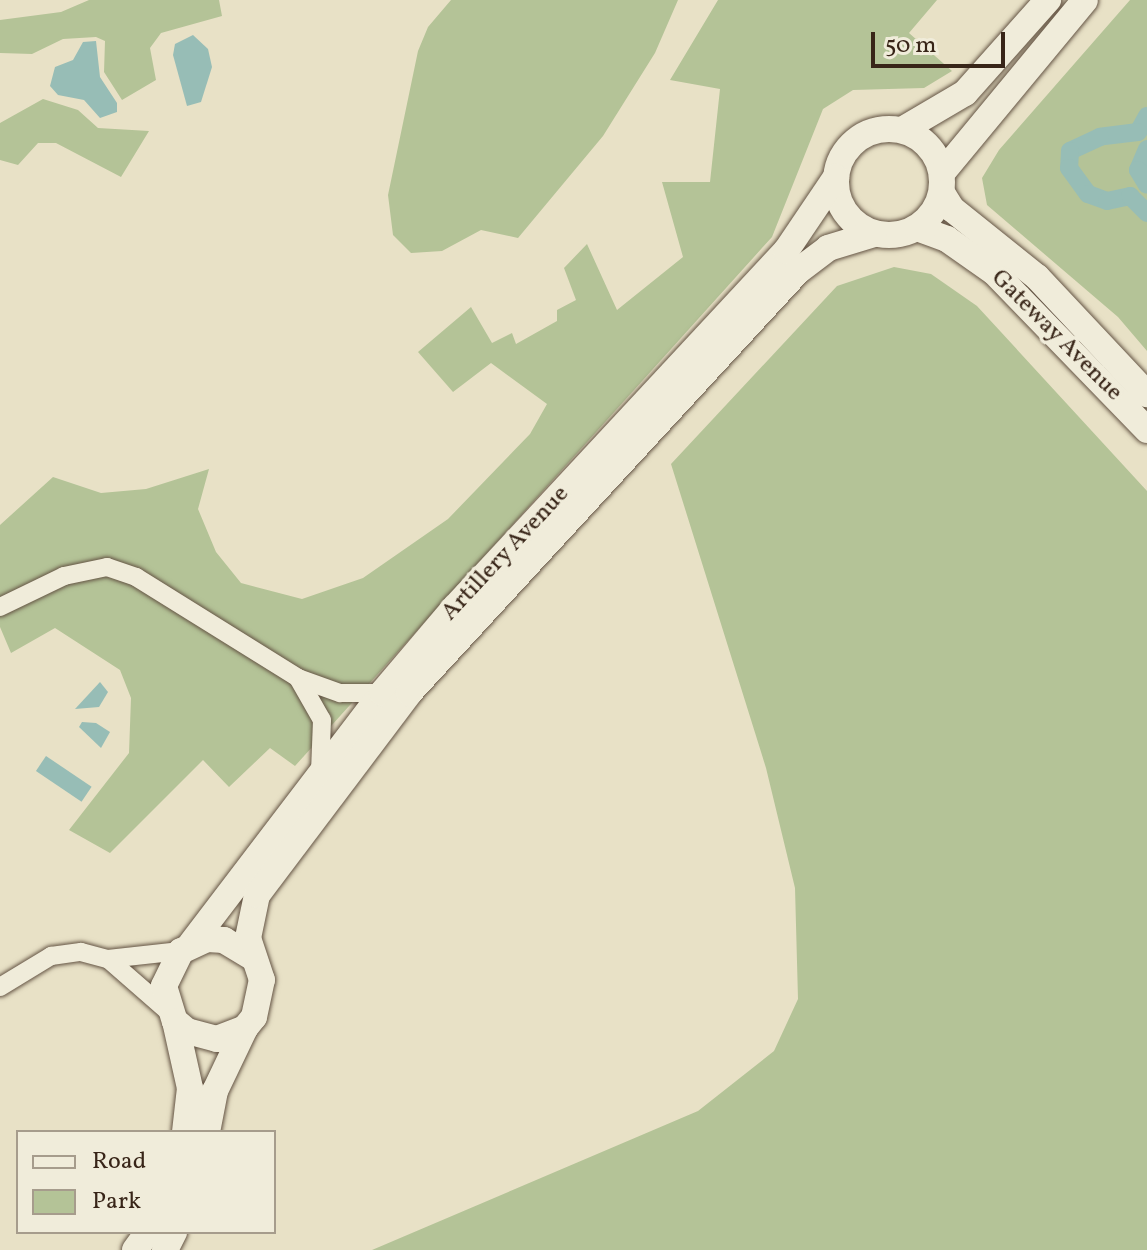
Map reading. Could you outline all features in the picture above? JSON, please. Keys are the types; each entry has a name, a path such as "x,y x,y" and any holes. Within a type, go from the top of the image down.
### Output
{"street":[{"path":"1048,0 965,93 902,130 886,128 858,138 847,149 836,177 841,206 874,234 903,234 917,228 942,183 1085,0"},
{"name":"Gateway Avenue","path":"902,130 924,141 952,209 1037,277 1147,394"},
{"name":"Artillery Avenue","path":"185,1130 190,1088 164,986 186,947 382,693 455,607 786,251 814,216 836,177"},
{"name":"Gateway Avenue","path":"917,228 947,239 994,272 1147,430"},
{"name":"Artillery Avenue","path":"207,1130 215,1091 263,993 252,957 250,918 269,874 409,693 798,271 828,248 874,234"},
{"path":"0,607 64,576 107,567 136,577 298,678 340,693 382,693"},
{"path":"298,678 322,720 320,772"},
{"path":"0,987 51,956 81,952 108,959 224,940 252,957"},
{"path":"108,959 187,1031 217,1039 245,1028"}],"green space":[{"path":"89,0 219,0 222,16 161,33 150,48 156,80 122,100 104,72 105,41 96,37 63,39 32,54 0,53 0,20 61,12"},
{"path":"451,0 678,0 655,53 603,136 518,238 481,230 442,251 411,253 393,235 388,195 418,51 428,27"},
{"path":"718,0 937,0 909,33 952,71 924,88 853,90 823,109 772,237 295,766 270,748 229,787 203,760 110,853 69,830 129,753 131,698 120,670 55,628 11,653 0,627 0,525 53,477 101,493 146,489 209,469 198,509 216,552 241,583 302,599 363,578 448,519 530,434 547,404 491,363 453,392 418,352 471,307 492,343 512,333 516,344 557,321 557,310 576,300 564,268 587,244 617,310 683,257 662,182 710,182 720,89 670,80"},
{"path":"1130,0 1147,0 1147,351 1118,317 987,205 982,178 999,150"},
{"path":"43,99 78,110 98,128 149,131 121,177 56,143 38,143 18,165 0,160 0,123"},
{"path":"894,267 931,274 977,306 1147,491 1147,1250 372,1250 698,1111 774,1051 798,999 795,888 766,768 671,464 837,286"}],"water":[{"path":"193,35 208,49 212,67 201,102 187,106 173,55 175,44"},
{"path":"96,41 100,77 117,103 117,112 100,118 84,100 58,95 50,86 55,67 73,60 83,42"},
{"path":"100,682 108,692 99,707 75,709"},
{"path":"82,722 96,723 110,732 101,748 79,727"},
{"path":"46,756 92,787 82,802 36,771"}],"waterway":[{"path":"1147,116 1138,132 1100,137 1070,151 1069,168 1088,194 1107,201 1130,196 1147,213"},
{"path":"1147,149 1138,170 1147,185"}]}
